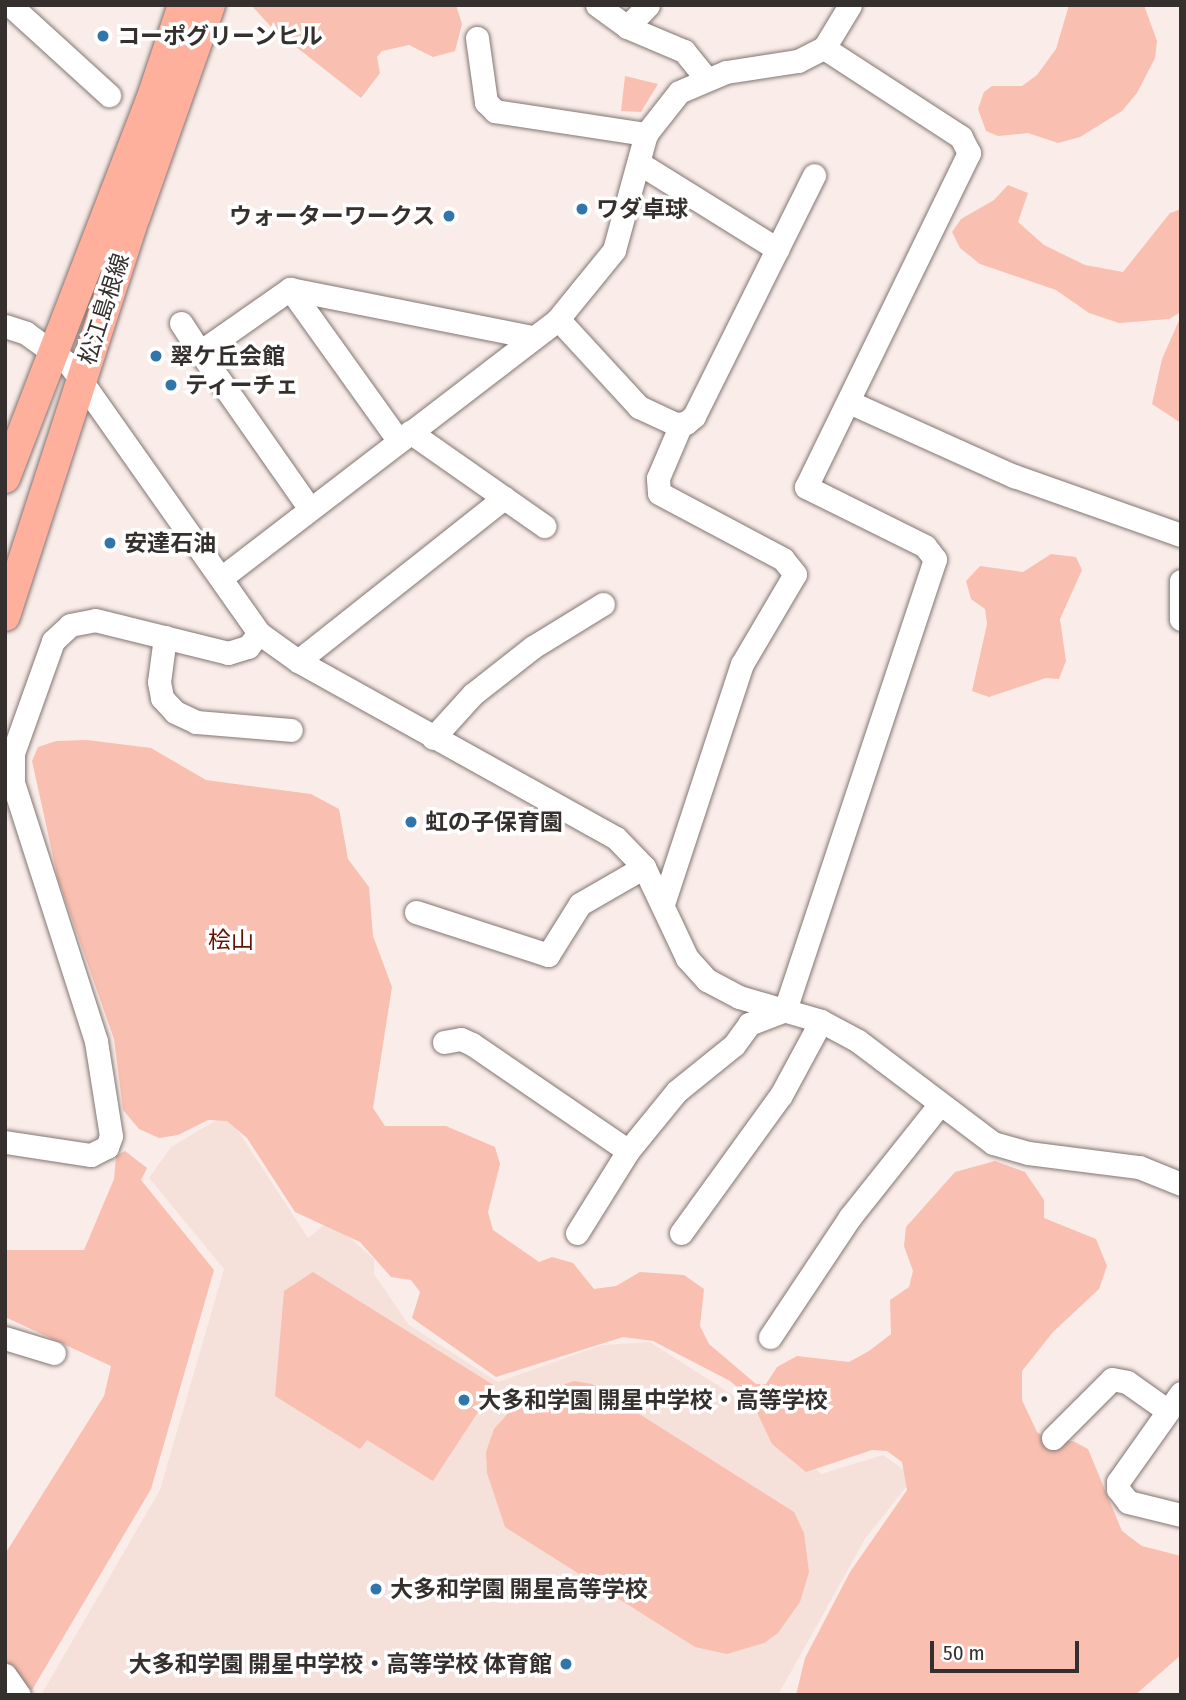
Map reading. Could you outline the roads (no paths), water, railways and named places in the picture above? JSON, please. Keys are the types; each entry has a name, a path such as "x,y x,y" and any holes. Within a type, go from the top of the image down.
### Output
{"main road":[{"name":"松江島根線","path":"5,478 183,5"},
{"name":"松江島根線","path":"5,616 81,380 210,5"}],"street":[{"path":"10,5 109,95"},
{"path":"597,5 627,27 684,51 708,79"},
{"path":"627,27 648,5"},
{"path":"221,578 558,319 614,250 646,134 674,97 708,79 798,61 824,48 850,5"},
{"path":"477,38 486,102 495,111 646,134"},
{"path":"785,1010 935,559 925,546 807,487 967,160 969,147 961,136 824,48"},
{"path":"639,163 777,249"},
{"path":"663,905 742,664 795,574 783,559 659,493 658,478 681,424 694,416 814,175"},
{"path":"200,352 290,289 533,337"},
{"path":"290,289 405,436 544,526"},
{"path":"558,319 639,407 681,424"},
{"path":"181,323 310,509"},
{"path":"5,326 54,353 81,380 260,633 298,661 433,738 606,831 644,867 699,973 728,992 821,1021 858,1041 939,1105 993,1143 1028,1153 1139,1167 1181,1184"},
{"path":"849,402 1014,476 1181,535"},
{"path":"298,661 504,498"},
{"path":"1181,581 1181,619"},
{"path":"433,738 473,694 533,647 603,604"},
{"path":"5,1142 91,1154 107,1147 111,1136 96,1041 13,815 9,761 48,651 61,631 95,620 239,653 260,633"},
{"path":"165,637 159,682 162,698 175,712 196,722 291,730"},
{"path":"416,912 548,955 580,904 644,867"},
{"path":"577,1233 628,1151 677,1091 734,1045 749,1024 785,1010"},
{"path":"681,1233 781,1095 821,1021"},
{"path":"444,1042 461,1039 472,1044 628,1151"},
{"path":"770,1337 850,1217 939,1105"},
{"path":"5,1338 54,1353"},
{"path":"1053,1438 1112,1379 1174,1402 1118,1482 1118,1489 1128,1502 1181,1515"},
{"path":"5,1675 19,1695"}],"place":[{"name":"コーポグリーンヒル","path":"103,36"},
{"name":"ワダ卓球","path":"582,209"},
{"name":"ウォーターワークス","path":"449,216"},
{"name":"翠ケ丘会館","path":"156,356"},
{"name":"ティーチェ","path":"171,385"},
{"name":"安達石油","path":"110,543"},
{"name":"虹の子保育園","path":"411,822"},
{"name":"大多和学園 開星中学校・高等学校","path":"464,1400"},
{"name":"大多和学園 開星高等学校","path":"376,1589"},
{"name":"大多和学園 開星中学校・高等学校 体育館","path":"566,1664"}],"park label":[{"name":"桧山","path":"231,940"}]}
